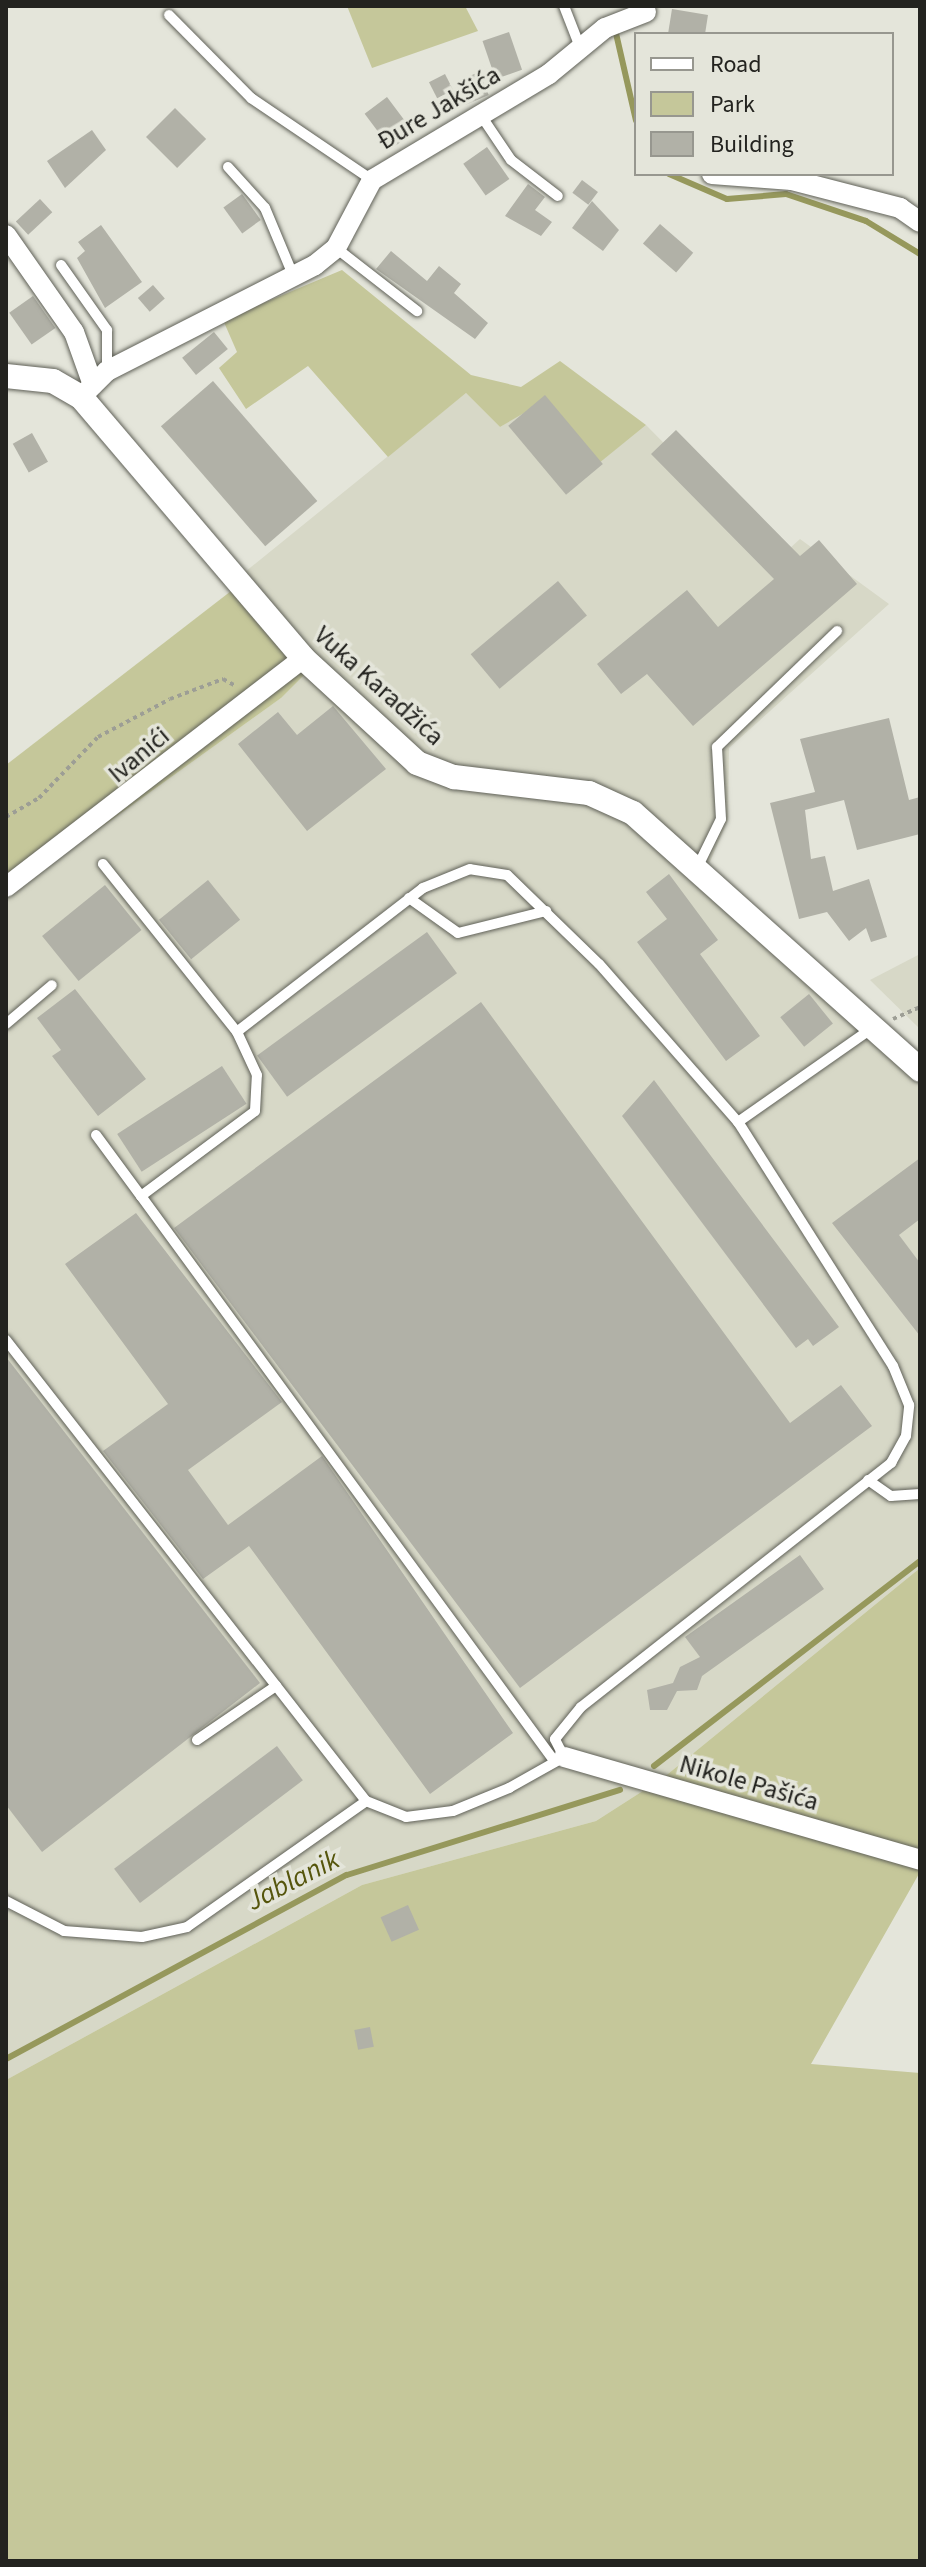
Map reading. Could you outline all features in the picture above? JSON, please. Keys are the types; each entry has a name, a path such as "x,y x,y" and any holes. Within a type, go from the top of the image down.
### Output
{"street":[{"name":"Đure Jakšića","path":"93,384 293,275 336,248 372,180 480,114 605,28 641,12 645,32"},
{"path":"739,176 792,180 900,208 920,222"},
{"name":"Vuka Karadžića","path":"6,235 74,332 93,384 303,658 428,770 604,798 698,866 920,1070"},
{"name":"Vuka Karadžića","path":"6,376 93,384"},
{"name":"Ivanići","path":"6,887 303,658"},
{"name":"Nikole Pašića","path":"559,1759 920,1860"}],"lane":[{"path":"564,6 580,47"},
{"path":"169,15 251,98 372,180"},
{"path":"480,114 511,160 558,196"},
{"path":"228,167 265,208 293,275"},
{"path":"336,248 417,311"},
{"path":"61,265 107,330 93,384"},
{"path":"698,866 721,819 717,747 837,631"},
{"path":"103,864 237,1032 257,1075 255,1111 141,1196"},
{"path":"237,1032 409,898 470,869 507,875 546,911 738,1122 893,1366 909,1405 906,1436 891,1463 581,1707 555,1739 559,1759"},
{"path":"409,898 458,933 546,911"},
{"path":"6,1024 52,985"},
{"path":"738,1122 874,1027"},
{"path":"96,1135 559,1759"},
{"path":"6,1340 366,1801 406,1817 453,1811 559,1759"},
{"path":"868,1480 891,1496 920,1494"},
{"path":"197,1740 276,1686"},
{"path":"6,1901 97,1939 187,1927 366,1801"}],"path":[{"path":"6,817 39,798 98,737 170,699 223,679 254,696"}],"shaded area":[{"path":"466,393 500,427 531,408 588,471 646,425 778,559 800,539 889,604 729,748 728,820 700,885 920,1075 920,1568 663,1778 596,1821 362,1885 6,2080 6,896 281,698 240,576"},
{"path":"920,954 920,1029 870,980"}],"green space":[{"path":"347,6 465,6 478,31 372,68"},
{"path":"342,270 471,375 521,387 560,361 646,425 588,472 531,409 500,427 466,393 388,457 308,366 246,409 219,368 237,352 223,320"},
{"path":"244,581 317,662 281,698 6,896 6,765"},
{"path":"920,1568 920,1872 811,2064 920,2073 920,2561 6,2561 6,2080 362,1885 596,1821 663,1778"}],"building":[{"path":"672,9 708,15 705,32 668,32"},
{"path":"509,32 522,70 496,79 483,41"},
{"path":"479,72 489,95 465,105 455,82"},
{"path":"445,74 453,90 437,98 429,82"},
{"path":"387,97 413,132 391,149 365,114"},
{"path":"175,108 206,139 177,168 146,137"},
{"path":"92,130 106,150 65,188 47,161"},
{"path":"487,147 509,179 486,196 463,164"},
{"path":"582,180 598,192 588,205 572,193"},
{"path":"528,184 545,197 535,210 552,222 541,236 505,216"},
{"path":"242,194 261,220 242,233 223,208"},
{"path":"40,199 52,212 28,235 16,222"},
{"path":"592,201 619,230 603,251 572,228"},
{"path":"660,224 693,253 676,272 643,244"},
{"path":"101,225 142,282 105,308 77,258 85,251 78,242"},
{"path":"391,251 427,281 439,266 461,284 454,293 488,323 475,339 376,269"},
{"path":"153,285 165,299 150,312 138,298"},
{"path":"33,296 55,328 32,345 9,313"},
{"path":"214,332 228,349 196,375 182,358"},
{"path":"213,381 317,501 265,546 161,426"},
{"path":"545,395 603,464 566,495 508,426"},
{"path":"676,430 800,556 819,540 857,584 693,726 647,674 621,694 597,664 687,590 718,627 774,579 651,454"},
{"path":"32,433 48,462 29,473 13,444"},
{"path":"558,581 587,615 500,689 471,654"},
{"path":"333,706 386,769 307,831 238,744 278,712 297,735"},
{"path":"889,718 909,800 920,797 920,834 857,850 844,800 805,810 811,859 825,856 833,891 869,879 887,937 871,942 866,928 849,941 827,912 799,919 770,803 815,792 800,739"},
{"path":"669,874 718,940 700,954 760,1036 726,1061 637,942 667,919 646,892"},
{"path":"208,880 240,920 191,959 159,920"},
{"path":"105,885 142,930 79,981 42,936"},
{"path":"427,932 457,973 287,1097 257,1055"},
{"path":"75,989 146,1079 98,1116 52,1056 61,1050 37,1018"},
{"path":"809,994 833,1024 804,1047 780,1017"},
{"path":"481,1002 790,1423 841,1385 872,1426 520,1688 174,1228"},
{"path":"222,1066 247,1104 142,1172 117,1134"},
{"path":"654,1080 839,1327 813,1346 808,1339 796,1348 622,1116"},
{"path":"920,1158 920,1219 899,1235 920,1263 920,1336 832,1223"},
{"path":"136,1213 282,1402 188,1470 228,1525 322,1456 513,1733 430,1794 249,1546 203,1579 103,1451 168,1404 65,1264"},
{"path":"6,1357 260,1683 42,1852 6,1805"},
{"path":"800,1555 824,1589 702,1676 697,1690 677,1691 667,1710 650,1710 647,1690 673,1683 680,1667 700,1657 685,1637"},
{"path":"277,1746 303,1780 140,1903 114,1869"},
{"path":"408,1905 419,1930 392,1942 381,1917"},
{"path":"370,2027 374,2047 358,2050 354,2030"}],"waterway":[{"path":"615,29 634,112"},
{"path":"674,176 727,199 786,194 866,221 920,254"},
{"name":"Jablanik","path":"654,1766 920,1561"},
{"name":"Jablanik","path":"6,2059 347,1875 620,1790"}]}
